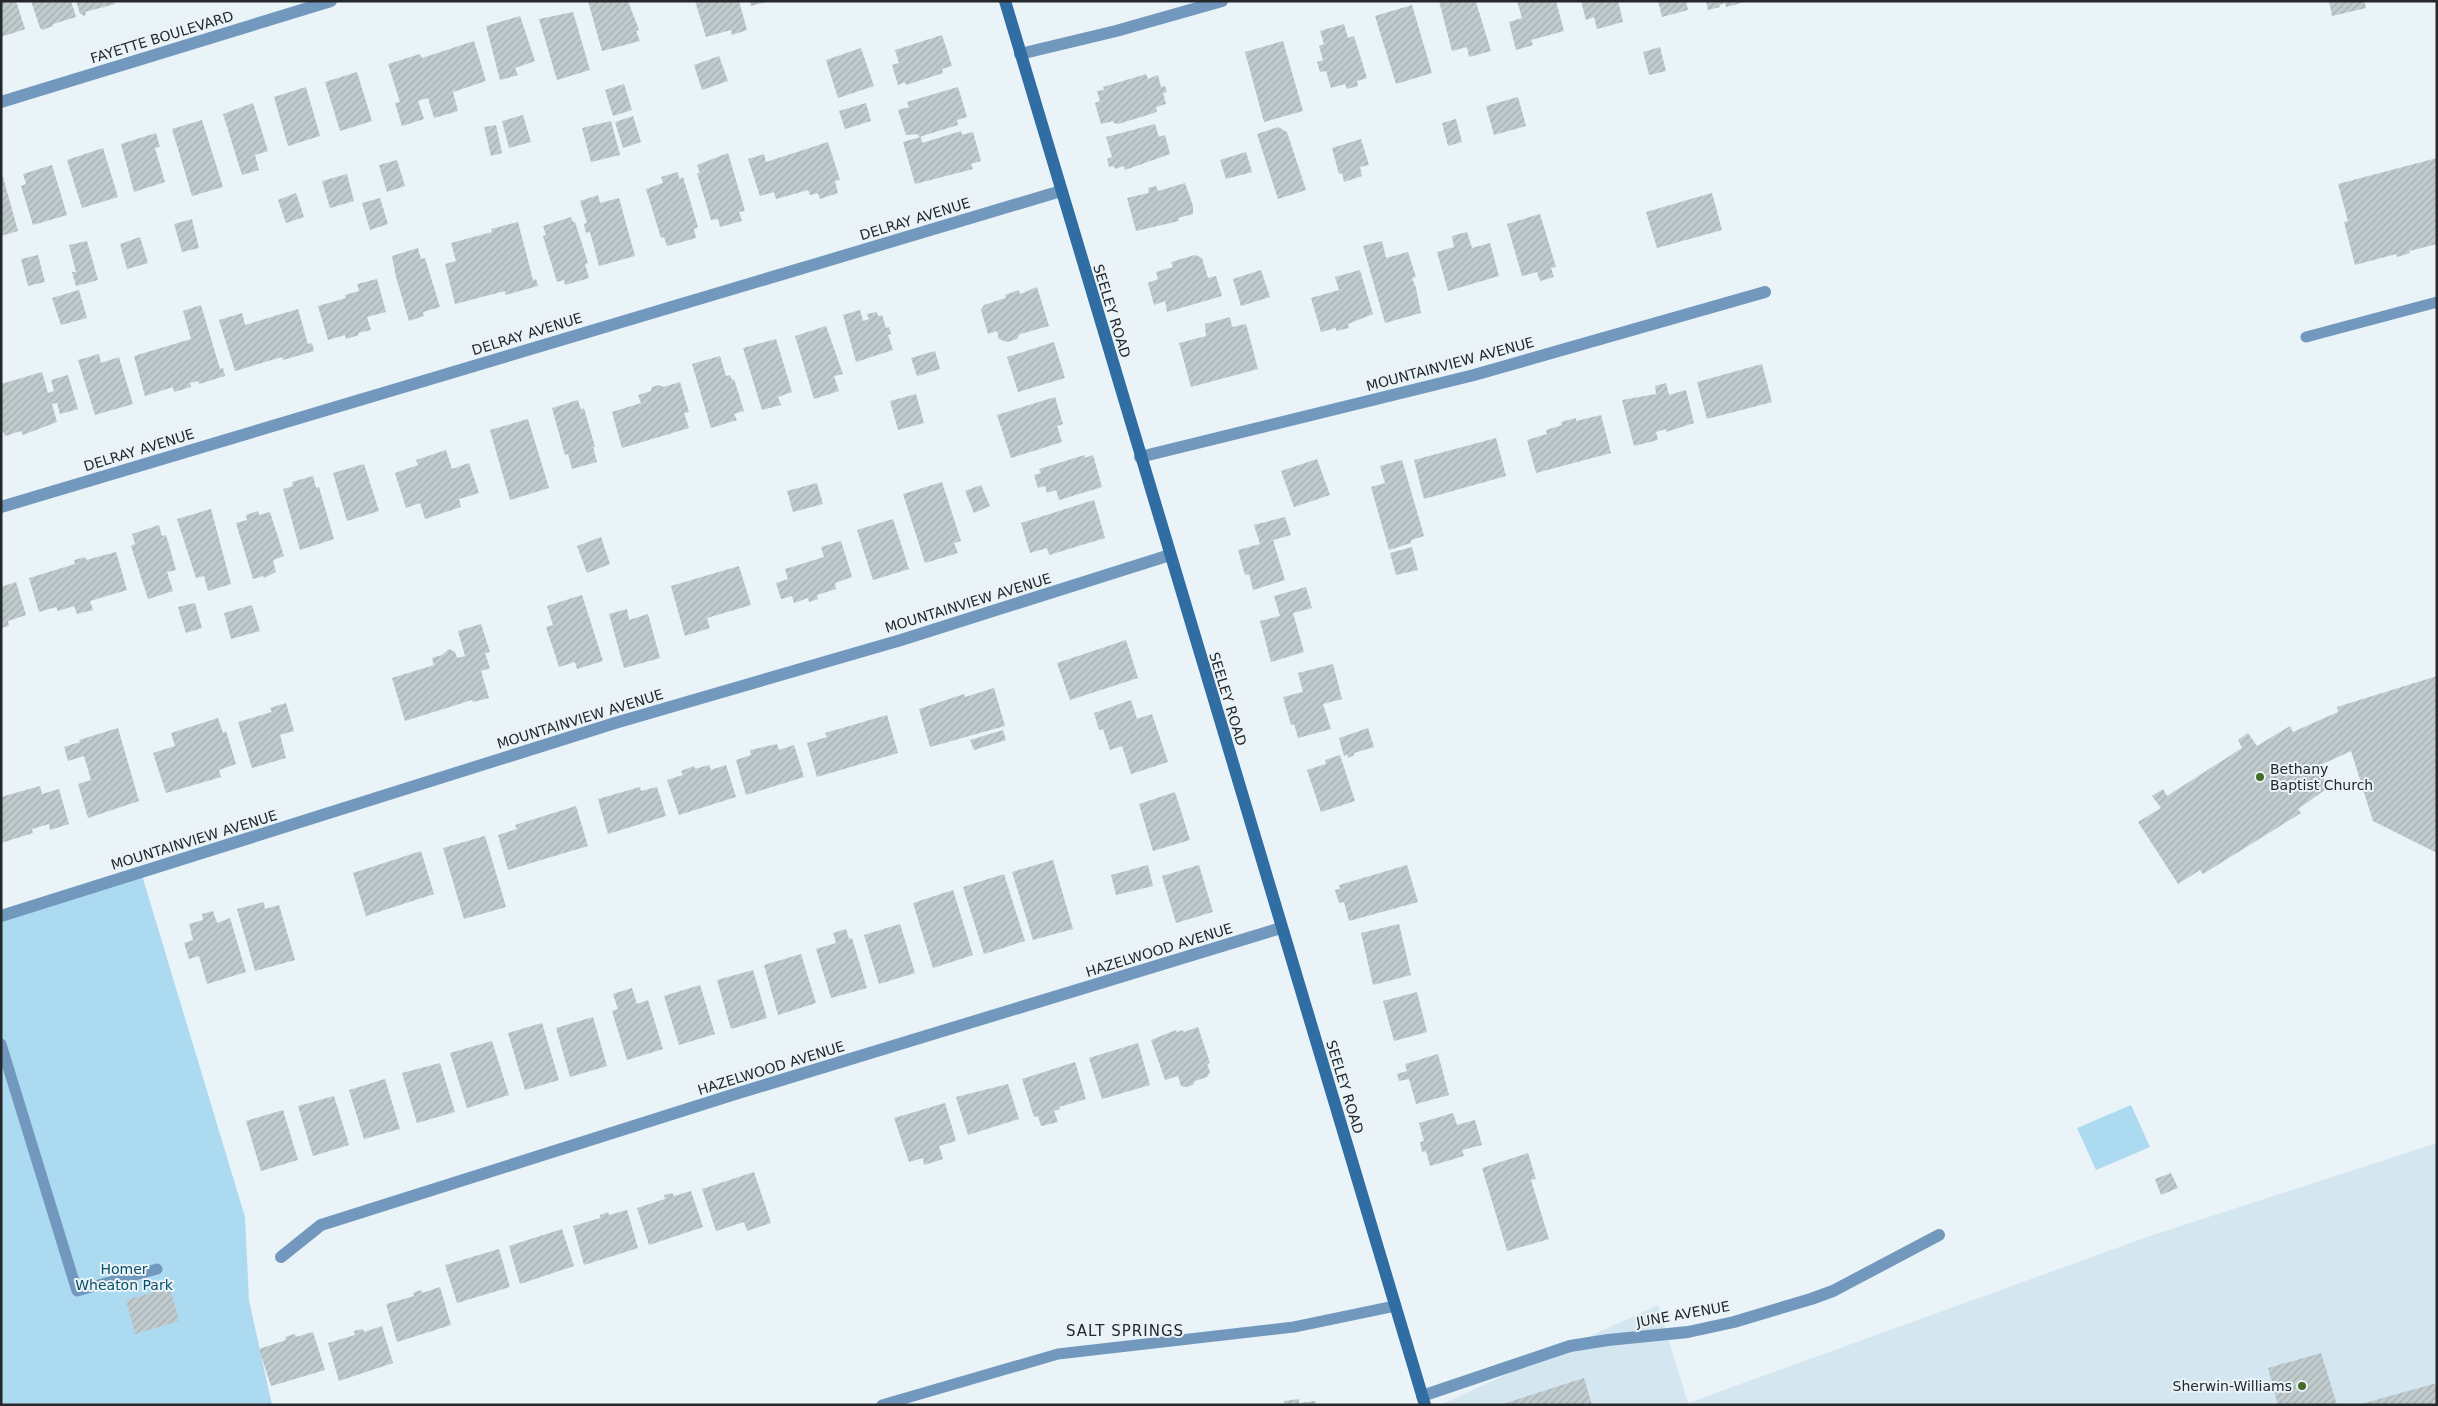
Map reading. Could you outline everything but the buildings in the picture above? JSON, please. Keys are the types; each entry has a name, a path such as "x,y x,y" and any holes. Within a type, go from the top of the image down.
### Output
{"street":[{"name":"FAYETTE BOULEVARD","path":"1,102 331,1"},
{"name":"SEELEY ROAD","path":"1005,1 1140,458 1424,1400"},
{"path":"1020,54 1116,31 1222,1"},
{"name":"DELRAY AVENUE","path":"1,507 1061,191"},
{"name":"MOUNTAINVIEW AVENUE","path":"1140,458 1474,376 1765,292"},
{"name":"MOUNTAINVIEW AVENUE","path":"1,916 605,726 901,640 1170,556"},
{"name":"HAZELWOOD AVENUE","path":"281,1257 321,1225 732,1095 1281,928"},
{"name":"JUNE AVENUE","path":"1424,1400 1570,1346 1688,1332 1734,1322 1812,1299 1833,1291 1938,1235"}],"lane":[{"path":"2306,337 2437,302"},
{"path":"1,1044 77,1291 158,1269"},
{"path":"882,1405 1058,1354 1294,1327 1395,1306"}],"shaded area":[{"path":"2437,1143 2437,1405 1440,1405 1658,1305 1688,1403 2150,1236"}],"green space":[{"name":"Homer Wheaton Park","path":"141,872 245,1217 249,1300 272,1405 1,1405 1,916"},
{"path":"2131,1105 2150,1147 2096,1170 2077,1128"}],"place":[{"name":"Bethany Baptist Church","path":"2260,777"},
{"name":"Sherwin-Williams","path":"2302,1386"}],"district":[{"name":"SALT SPRINGS","path":"1125,1331"}]}
